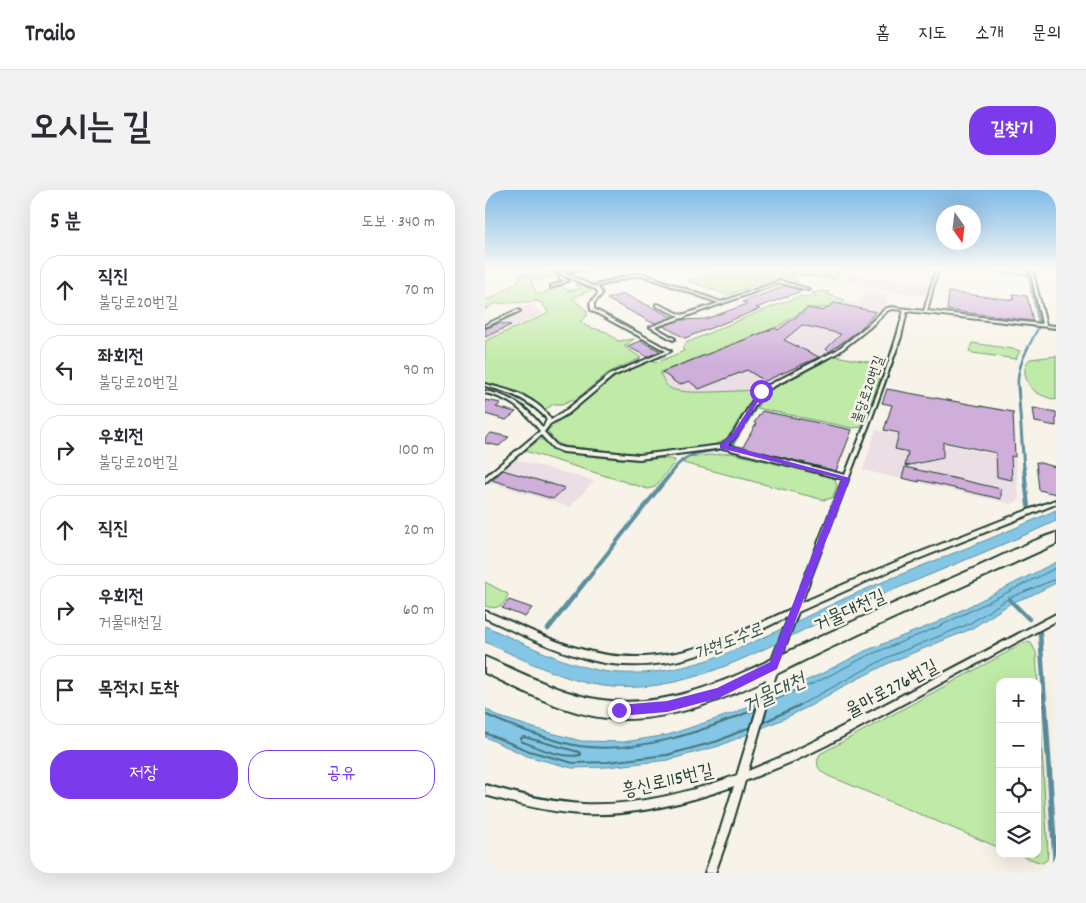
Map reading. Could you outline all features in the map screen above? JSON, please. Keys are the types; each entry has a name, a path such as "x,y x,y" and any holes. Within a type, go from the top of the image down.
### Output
{"street":[{"name":"거물대천길","path":"485,664 573,703 619,710 667,707 719,693 1056,538"}],"lane":[{"path":"485,480 549,423 567,412 612,375 669,351 592,309 594,301"},
{"path":"652,327 723,301"},
{"path":"927,311 929,301"},
{"path":"1038,301 1044,326"},
{"path":"657,304 683,316"},
{"name":"불당로20번길","path":"710,873 725,831 774,667 899,338 906,309 891,308 886,310 838,351 761,391 735,435 723,446"},
{"path":"906,309 1056,327"},
{"path":"485,326 518,311"},
{"path":"646,323 673,338"},
{"path":"485,385 507,389 523,396 546,416 549,423"},
{"path":"485,392 499,394 520,405 555,447 563,450 647,457 723,446 847,478"},
{"path":"485,614 574,652 603,659 635,662 669,660 698,652 793,614 874,574 1056,502"},
{"name":"율마로276번길","path":"739,780 802,754 1056,618"},
{"name":"흥신로115번길","path":"485,790 519,800 574,808 613,809 653,803 739,780"}],"shaded area":[{"path":"860,301 888,301 883,309 864,327 825,357 758,390 677,391 670,388 661,375 661,372 672,367 779,326 807,308 835,308 843,302 859,303"},
{"path":"532,305 543,314 485,339 485,319 493,320"},
{"path":"876,430 1016,459 1019,500 1012,504 863,470"},
{"path":"514,459 594,481 570,507 487,482"}],"green space":[{"path":"485,301 575,301 587,311 587,316 580,322 588,327 607,332 618,341 634,339 624,346 641,358 608,373 580,396 562,404 554,404 546,409 542,408 526,395 485,383 485,341 548,312 542,303 537,301 494,304 485,310"},
{"path":"788,301 844,301 835,308 807,308 779,326 661,372 667,386 686,392 758,390 726,440 709,447 643,454 564,446 556,442 547,431 615,377 650,360 658,362 684,351 682,348 686,343"},
{"path":"972,343 1020,351 1016,359 973,353 969,351"},
{"path":"835,356 885,365 862,427 852,428 757,408 762,398 769,391"},
{"path":"1056,356 1056,400 1041,395 1032,389 1025,376 1025,367 1030,359"},
{"path":"540,439 559,451 627,460 675,460 655,487 648,489 525,451"},
{"path":"731,453 830,477 835,479 837,486 832,498 824,500 683,463 687,458 691,457"},
{"path":"485,582 508,594 503,604 497,607 485,606"},
{"path":"1026,642 1031,643 1036,652 1038,678 996,678 996,846 829,776 820,770 818,766 820,754"},
{"path":"1041,735 1048,852 1047,860 1042,863 1028,858 1041,858"}],"water":[{"path":"1056,510 1056,521 1032,532 844,611 761,651 703,674 674,682 644,687 597,685 547,670 485,642 485,626 551,656 603,671 620,673 652,672 682,667 742,647 857,593"},
{"path":"1056,562 1056,583 1011,603 971,629 891,662 838,689 814,704 719,746 668,760 607,767 572,768 527,756 485,737 485,708 497,716 581,741 624,742 668,735 734,713 821,674 865,651 936,623"}],"building":[{"path":"611,301 638,301 672,317 656,323"},
{"path":"775,301 756,308 760,309 685,338 663,326 681,320 706,319 747,304 742,302"},
{"path":"948,301 1028,301 1033,321 947,310"},
{"path":"834,303 876,312 859,330 829,352 826,349 841,334 802,325 784,340 819,357 765,381 747,370 699,389 689,381 679,385 662,372 775,328 778,330 808,308 823,311"},
{"path":"499,323 511,325 485,337 485,329"},
{"path":"641,341 660,351 647,357 627,346"},
{"path":"887,389 1013,412 1015,457 1011,456 1012,480 997,477 996,453 943,442 943,458 905,466 908,452 895,449 899,433 884,430 892,405 882,403"},
{"path":"485,400 501,403 496,407 516,412 506,420 485,414"},
{"path":"1033,408 1056,412 1056,426 1035,422"},
{"path":"762,411 852,430 836,471 743,447"},
{"path":"491,433 509,437 499,446 485,443 485,438"},
{"path":"1036,462 1056,467 1056,494 1039,490"},
{"path":"905,467 1001,489 1001,499 919,480 919,482 902,478"},
{"path":"503,470 565,488 553,499 492,480"},
{"path":"509,600 532,608 525,617 502,608"}],"waterway":[{"path":"1034,301 1038,321"},
{"path":"1038,320 1039,324"},
{"path":"1018,386 1021,363 1039,326"},
{"path":"1018,386 1024,469"},
{"path":"732,445 755,409"},
{"path":"674,469 679,463 690,456 723,449"},
{"path":"591,574 675,468"},
{"path":"1024,468 1028,506"},
{"path":"548,629 592,573"},
{"path":"1009,599 1029,619"},
{"path":"1040,633 1045,706"},
{"path":"1045,705 1056,873"}],"route":[{"path":"619,710 667,707 719,693 774,665 817,550 847,478 723,446 729,443 735,435 761,391"}],"water label":[{"name":"가현도수로","path":"728,641"},
{"name":"거물대천","path":"773,692"}]}
